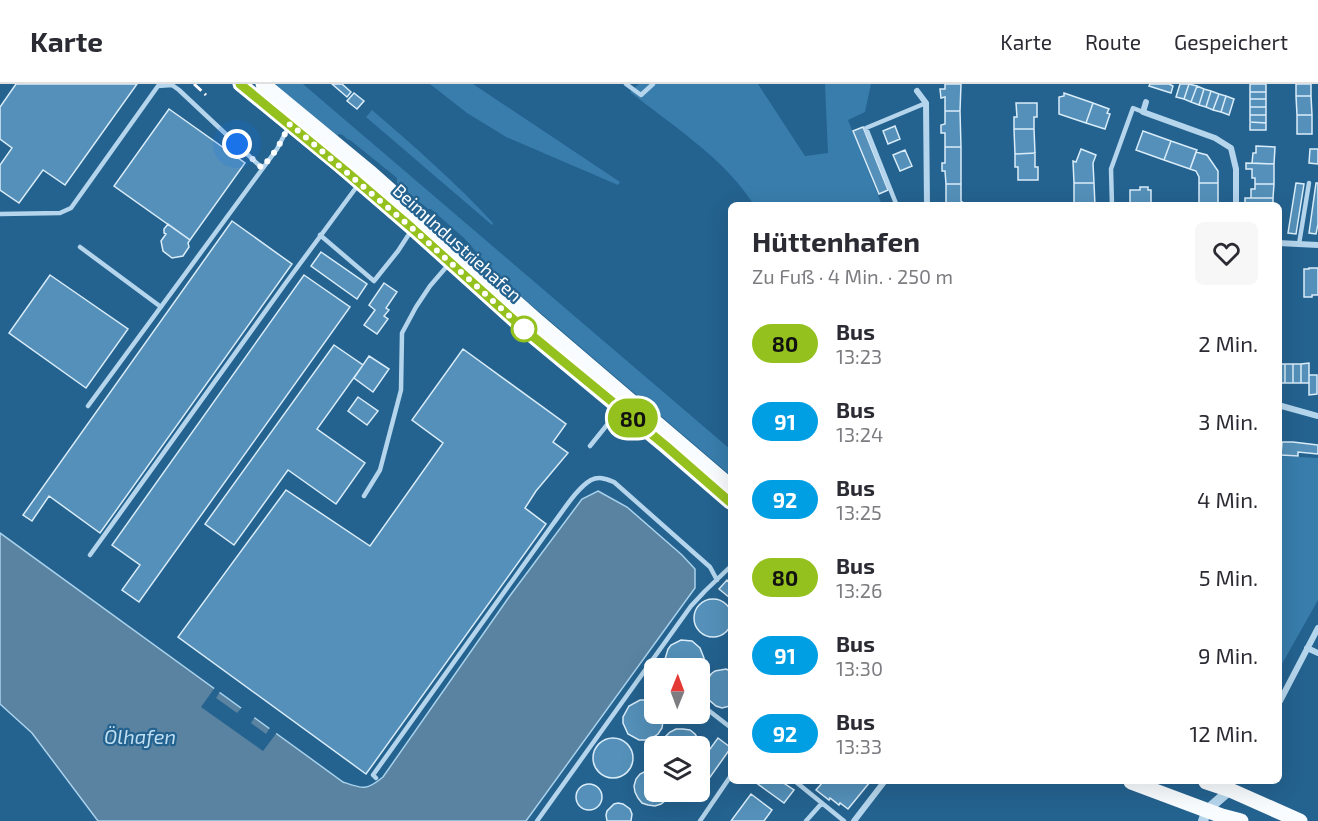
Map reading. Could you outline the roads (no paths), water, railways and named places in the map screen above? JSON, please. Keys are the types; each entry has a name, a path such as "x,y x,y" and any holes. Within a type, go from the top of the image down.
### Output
{"main road":[{"name":"Beim Industriehafen","path":"240,84 359,182 524,329 728,500"},
{"name":"Beim Industriehafen","path":"263,84 380,181 535,319 728,484"},
{"path":"1135,784 1205,816 1241,821"},
{"path":"1232,786 1300,821"}],"street":[{"path":"917,91 926,104 927,202"},
{"path":"1146,102 1143,112 1215,138 1231,148 1236,169 1236,202"},
{"path":"1282,243 1318,245"},
{"path":"1282,406 1318,416"},
{"path":"1282,697 1318,628"},
{"path":"1307,648 1318,653"},
{"path":"854,821 882,784"},
{"path":"1205,816 1232,786"},
{"path":"1221,818 1232,786"}],"lane":[{"path":"626,84 641,95 653,84"},
{"path":"0,214 60,213 71,208 158,86 172,85 180,90 262,168"},
{"path":"895,202 866,128 926,104"},
{"path":"1112,202 1111,169 1115,155 1133,108 1143,112"},
{"path":"88,406 277,149 290,124"},
{"path":"90,555 359,182"},
{"path":"1299,244 1309,183"},
{"path":"320,235 375,281 412,228"},
{"path":"80,247 161,307"},
{"path":"364,496 380,470 401,390 402,333 430,286 450,263"},
{"path":"590,446 620,408"},
{"path":"376,778 373,776 553,524 592,479 604,478 614,482 710,567 717,580"},
{"path":"654,658 691,606 728,569"},
{"path":"537,821 644,672"},
{"path":"710,712 728,725"},
{"path":"699,821 728,780"},
{"path":"798,784 844,821"},
{"path":"806,821 822,803"}],"water":[{"name":"Ölhafen","path":"598,491 627,507 695,569 695,588 526,821 98,821 32,733 0,704 0,533 343,782 368,787 383,777 509,597 582,499"}],"railway":[{"path":"194,84 206,95"}]}
